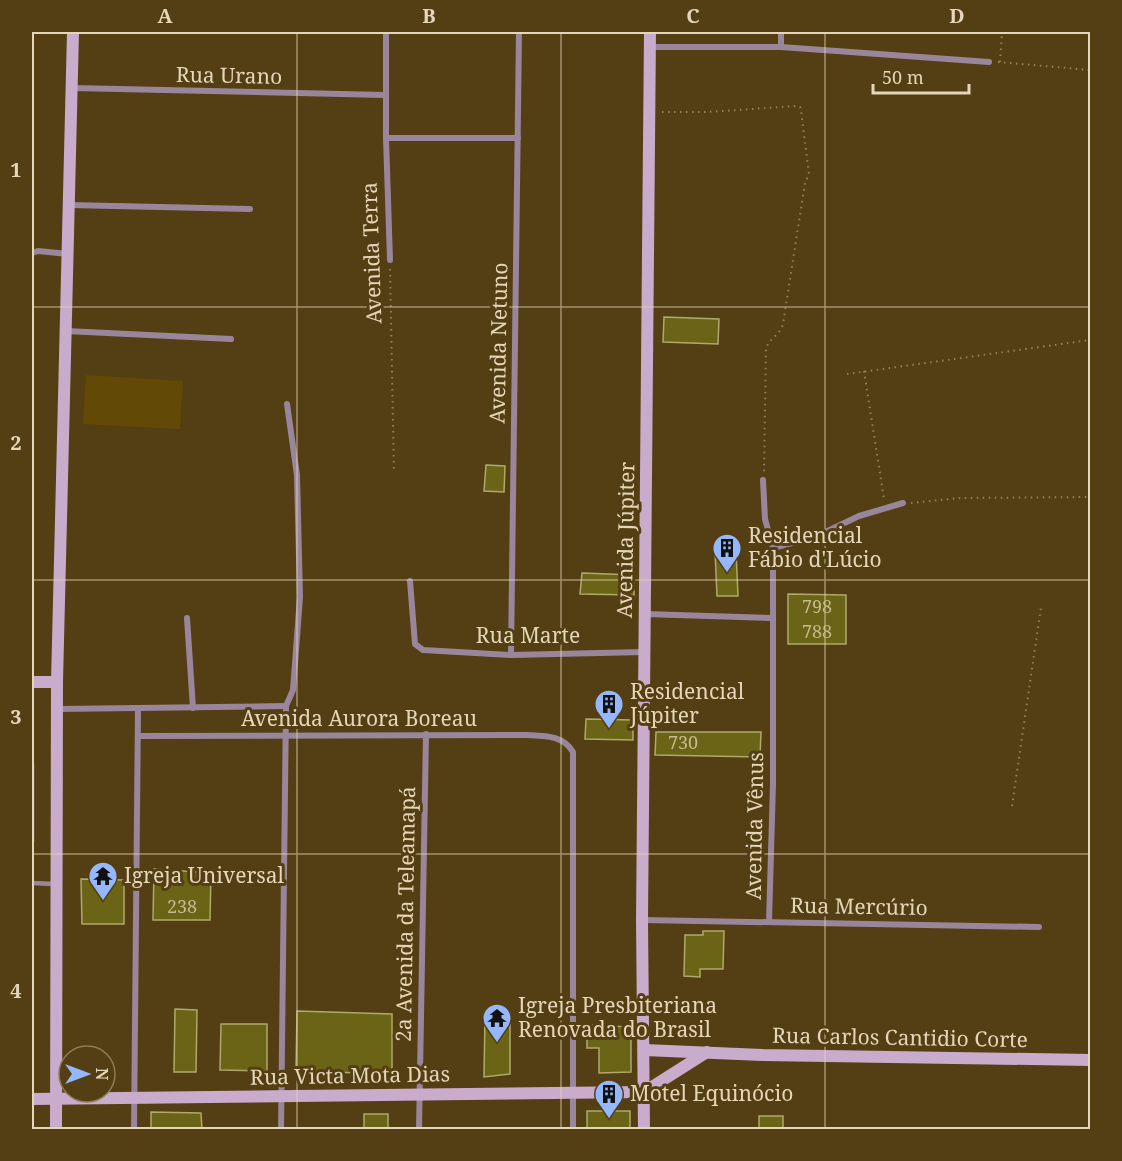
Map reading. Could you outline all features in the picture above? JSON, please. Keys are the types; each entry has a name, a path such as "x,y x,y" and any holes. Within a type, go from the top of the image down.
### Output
{"main road":[{"path":"56,1130 57,682 73,32"},
{"name":"Avenida Júpiter","path":"644,1130 642,920 650,32"},
{"path":"32,682 57,682"},
{"name":"Rua Carlos Cantidio Corte","path":"644,1050 774,1055 1090,1060"},
{"path":"644,1092 708,1051"},
{"name":"Rua Victa Mota Dias","path":"32,1099 644,1092"}],"street":[{"name":"Avenida Terra","path":"386,32 385,95 390,260"},
{"name":"Avenida Netuno","path":"511,655 519,32"},
{"path":"781,32 781,47"},
{"path":"650,47 781,47 989,62"},
{"name":"Rua Urano","path":"72,88 385,95"},
{"path":"386,138 518,138"},
{"path":"69,205 250,209"},
{"path":"32,253 38,251 68,255"},
{"path":"66,331 231,339"},
{"path":"280,1130 285,706 293,690 300,597 297,475 287,404"},
{"name":"Avenida Vênus","path":"764,480 765,519 773,548 773,784 769,922"},
{"path":"773,548 815,537 859,516 901,504"},
{"name":"Rua Marte","path":"410,581 415,644 418,648 428,651 511,655 644,652"},
{"path":"645,614 772,618"},
{"path":"187,618 193,708"},
{"path":"57,709 285,706"},
{"path":"134,1130 138,708"},
{"name":"Avenida Aurora Boreau","path":"138,736 426,734 545,736 558,738 568,744 573,753 573,1093"},
{"name":"2a Avenida da Teleamapá","path":"419,1130 426,734"},
{"name":"Rua Mercúrio","path":"642,920 1039,927"},
{"path":"573,1093 573,1130"}],"lane":[{"path":"32,764 32,841"},
{"path":"32,884 57,884"}],"path":[{"path":"1000,62 1002,32"},
{"path":"989,62 1090,69"},
{"path":"650,112 708,112 796,106 801,110 809,174 805,183 783,324 780,332 768,342 766,348 764,480"},
{"name":"Avenida Terra","path":"390,260 394,473"},
{"path":"847,374 1090,340"},
{"path":"864,371 886,508"},
{"path":"901,504 960,498 1090,497"},
{"path":"1012,806 1041,607"}],"shaded area":[{"path":"86,375 183,381 180,429 83,424"}],"building":[{"path":"664,317 719,319 718,344 663,342"},
{"path":"486,465 505,466 504,492 484,491"},
{"name":"Residencial Fábio d'Lúcio","path":"715,551 736,551 738,596 717,596"},
{"path":"582,573 634,575 634,595 580,594"},
{"path":"788,594 846,595 846,644 788,644"},
{"name":"Residencial Júpiter","path":"586,719 633,720 633,740 585,739"},
{"path":"656,732 761,732 760,757 655,755"},
{"path":"154,869 211,873 210,920 153,920"},
{"name":"Igreja Universal","path":"81,879 124,880 124,924 82,924"},
{"path":"703,931 724,931 723,969 700,969 700,977 684,976 685,935 703,935"},
{"path":"175,1009 197,1010 196,1072 174,1072"},
{"path":"297,1011 392,1014 392,1074 296,1071"},
{"name":"Igreja Presbiteriana Renovada do Brasil","path":"510,1013 510,1074 484,1077 485,1014"},
{"path":"221,1024 267,1024 267,1071 220,1070"},
{"path":"587,1025 631,1027 631,1072 599,1073 599,1048 587,1048"},
{"name":"Motel Equinócio","path":"587,1111 630,1111 630,1130 587,1130"},
{"path":"151,1112 201,1113 202,1130 151,1130"},
{"path":"364,1114 388,1114 388,1130 364,1130"},
{"path":"759,1116 783,1116 783,1130 759,1130"}],"place":[{"name":"Residencial Fábio d'Lúcio","path":"727,574"},
{"name":"Residencial Júpiter","path":"609,730"},
{"name":"Igreja Universal","path":"103,902"},
{"name":"Igreja Presbiteriana Renovada do Brasil","path":"497,1044"},
{"name":"Motel Equinócio","path":"609,1120"}]}
